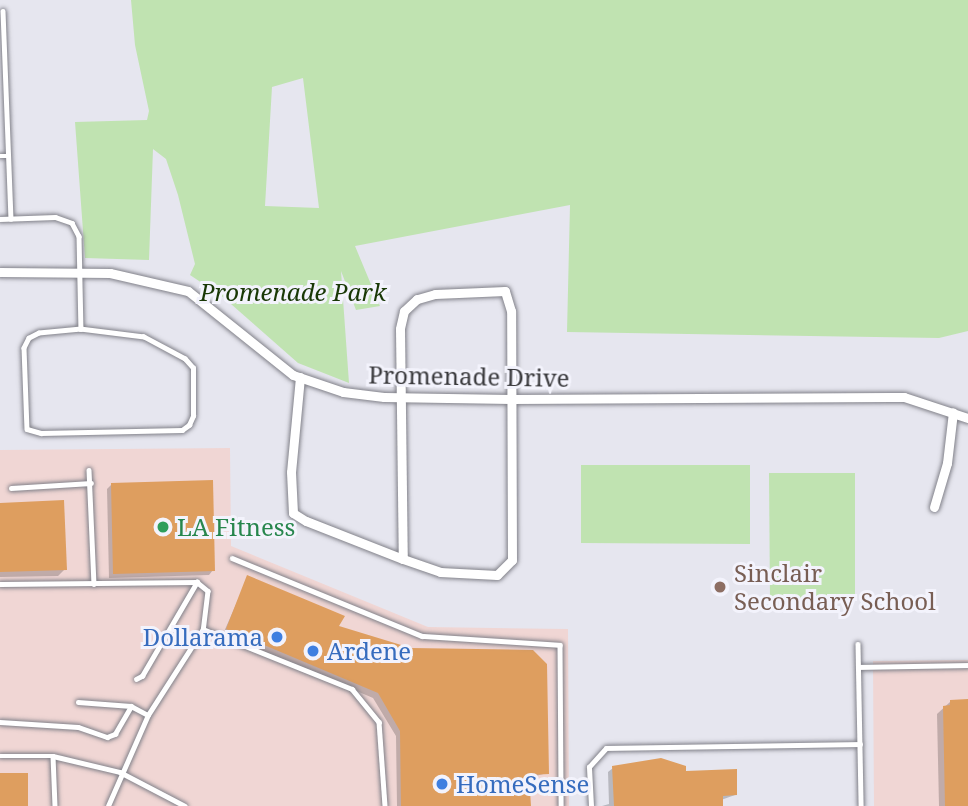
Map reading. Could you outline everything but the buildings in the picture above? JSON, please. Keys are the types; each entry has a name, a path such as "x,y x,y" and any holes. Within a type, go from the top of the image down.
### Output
{"street":[{"name":"Promenade Drive","path":"0,272 78,272 144,278 187,291 300,377 343,391 403,398 904,397 968,418"},
{"path":"300,377 290,472 293,513 403,559 440,572 479,578 496,575 510,566 511,311 505,291 480,289 417,299 404,311 400,329 403,559"},
{"path":"934,507 947,463 953,412"}],"lane":[{"path":"3,10 3,90 11,219"},
{"path":"0,156 8,156"},
{"path":"0,219 55,217 72,223 79,236 81,330"},
{"path":"81,330 144,337 185,359 193,368 193,416 189,425 182,430 41,433 27,429 24,348 29,338 39,333 81,330"},
{"path":"89,470 94,584"},
{"path":"11,488 91,483"},
{"path":"232,558 422,636 561,645 561,806"},
{"path":"136,679 142,676 197,582"},
{"path":"0,584 197,582 208,591 203,629 148,715 120,772 108,806"},
{"path":"203,629 352,690 379,722 385,806"},
{"path":"858,644 861,806"},
{"path":"858,667 968,665"},
{"path":"78,702 131,706 148,715"},
{"path":"0,722 78,727 107,737 115,734 131,706"},
{"path":"591,806 589,767 606,748 860,744"},
{"path":"0,756 53,756 120,772 185,806"},
{"path":"53,756 55,806"}],"shaded area":[{"path":"230,448 231,546 428,627 568,629 569,806 0,806 0,450"},
{"path":"968,660 968,806 874,806 873,661"}],"green space":[{"name":"Promenade Park","path":"131,0 968,0 968,331 939,338 567,332 570,205 355,246 380,306 356,310 341,271 349,383 298,363 223,297 190,275 195,264 178,195 166,159 153,149 149,260 85,258 75,122 147,120 149,111 135,45","holes":["303,78 319,208 265,206 272,87"]},
{"path":"581,465 750,465 750,544 581,543"},
{"path":"769,473 855,473 855,600 770,600"}],"place":[{"name":"LA Fitness","path":"163,527"},
{"name":"Sinclair Secondary School","path":"720,587"},
{"name":"Dollarama","path":"277,637"},
{"name":"Ardene","path":"313,651"},
{"name":"HomeSense","path":"442,784"}]}
